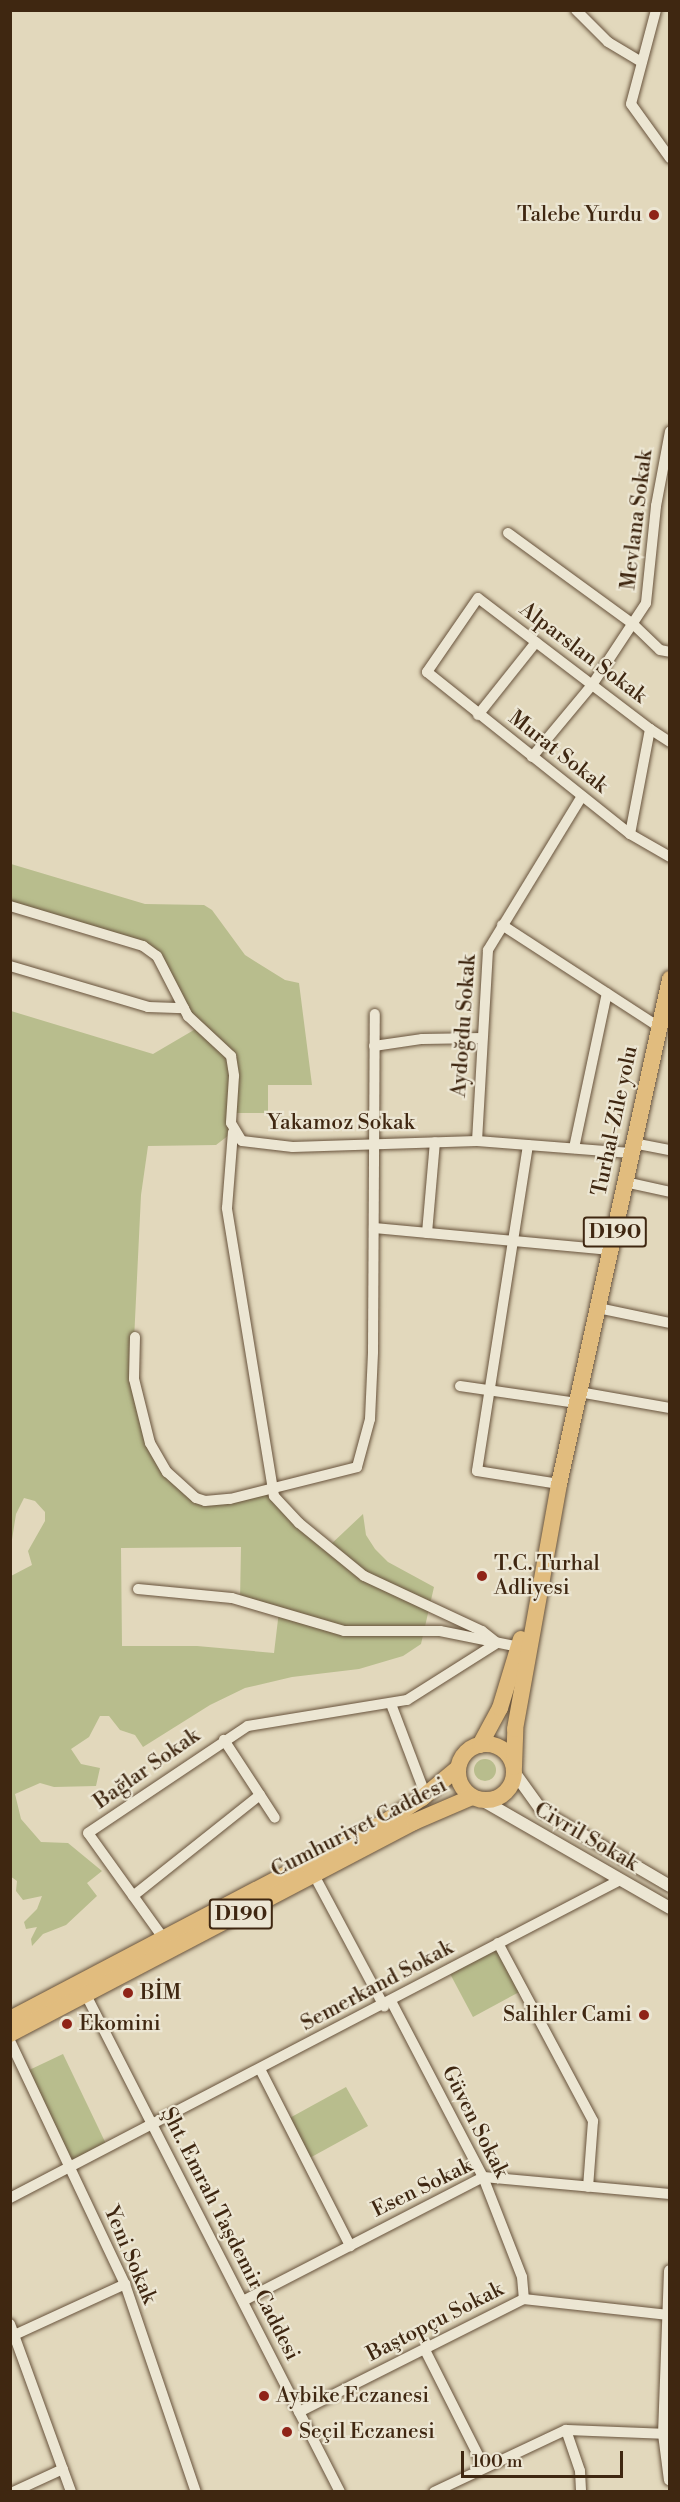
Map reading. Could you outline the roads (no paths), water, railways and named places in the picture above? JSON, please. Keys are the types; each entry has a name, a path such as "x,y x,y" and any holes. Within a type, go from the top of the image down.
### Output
{"main road":[{"name":"Turhal-Zile yolu","path":"559,1484 669,979"},
{"name":"Cumhuriyet Caddesi","path":"10,2019 385,1822 426,1796 458,1768 467,1751 480,1745 500,1708 519,1647 559,1484"},
{"name":"D190","path":"514,1769 515,1729 559,1484"},
{"path":"480,1745 504,1750 514,1769"},
{"name":"Cumhuriyet Caddesi","path":"458,1768 462,1787 477,1799"},
{"name":"Cumhuriyet Caddesi","path":"10,2034 432,1814 477,1799 505,1794 514,1769"}],"street":[{"path":"576,10 608,42 641,62"},
{"path":"656,10 641,62 632,109 669,158"},
{"name":"Mevlana Sokak","path":"532,757 592,685 642,612 649,590 656,506 669,431"},
{"path":"508,533 633,624 660,650 669,652"},
{"name":"Alparslan Sokak","path":"427,672 478,598 650,729 630,834"},
{"path":"478,715 536,642"},
{"name":"Murat Sokak","path":"427,672 630,834 669,857"},
{"path":"650,729 669,742"},
{"name":"Aydoğdu Sokak","path":"477,1141 488,950 582,796"},
{"path":"10,906 151,951 162,964 183,1008 231,1056 233,1132 227,1208 270,1487 294,1519 364,1576 482,1631 497,1642"},
{"path":"502,925 659,1027"},
{"path":"10,966 148,1007 183,1008"},
{"path":"574,1148 607,993"},
{"path":"135,1337 134,1379 150,1443 167,1472 182,1487 205,1501 230,1499 270,1487 347,1471 359,1463 370,1419 375,1014"},
{"path":"375,1046 422,1039 482,1038"},
{"name":"Yakamoz Sokak","path":"233,1132 242,1141 293,1147 477,1141 574,1148 669,1150"},
{"path":"427,1233 435,1142"},
{"path":"528,1145 511,1240 477,1471 559,1484"},
{"path":"625,1182 669,1192"},
{"path":"374,1228 611,1250"},
{"path":"598,1308 669,1323"},
{"path":"460,1386 669,1408"},
{"path":"138,1589 232,1598 344,1631 440,1631 519,1647"},
{"path":"426,1796 391,1704 411,1698 497,1642"},
{"name":"Bağlar Sokak","path":"164,1939 88,1833 248,1726 391,1704"},
{"path":"224,1740 275,1818"},
{"name":"Civril Sokak","path":"514,1769 542,1811 669,1886"},
{"path":"133,1896 260,1795"},
{"name":"Civril Sokak","path":"477,1799 669,1908"},
{"name":"Güven Sokak","path":"314,1875 483,2177 522,2277 524,2299"},
{"name":"Semerkand Sokak","path":"10,2198 620,1880"},
{"path":"498,1943 593,2121 588,2187"},
{"name":"Şht. Emrah Taşdemir Caddesi","path":"86,1995 340,2492"},
{"name":"Yeni Sokak","path":"10,2041 125,2284 196,2492"},
{"path":"260,2069 350,2246"},
{"name":"Esen Sokak","path":"243,2301 483,2177 669,2194"},
{"path":"669,2271 667,2434 669,2480"},
{"path":"13,2336 125,2284"},
{"name":"Baştopçu Sokak","path":"299,2412 524,2299 668,2315"},
{"path":"10,2324 71,2492"},
{"path":"425,2350 484,2467"},
{"path":"434,2492 566,2430 667,2434"},
{"path":"566,2430 580,2471 581,2492"},
{"path":"13,2492 63,2469"}],"place":[{"name":"Talebe Yurdu","path":"654,215"},
{"name":"T.C. Turhal Adliyesi","path":"482,1576"},
{"name":"BİM","path":"128,1993"},
{"name":"Salihler Cami","path":"644,2015"},
{"name":"Ekomini","path":"67,2024"},
{"name":"Aybike Eczanesi","path":"264,2396"},
{"name":"Seçil Eczanesi","path":"287,2432"}]}
